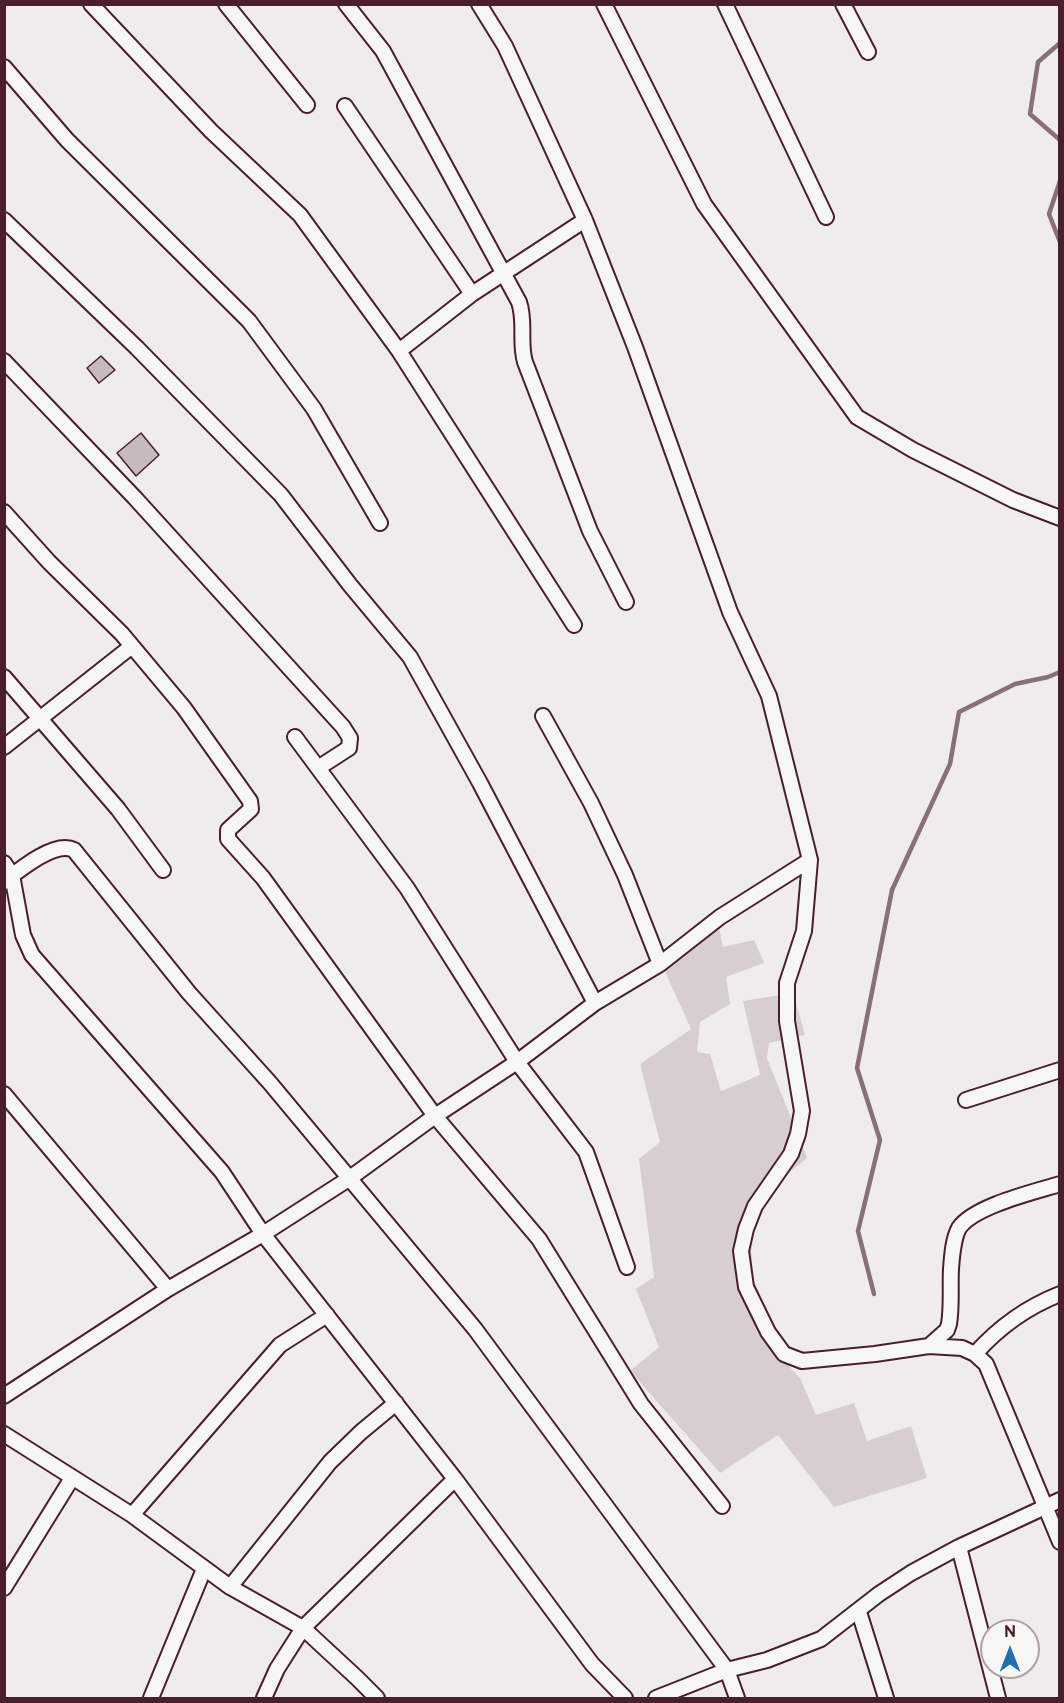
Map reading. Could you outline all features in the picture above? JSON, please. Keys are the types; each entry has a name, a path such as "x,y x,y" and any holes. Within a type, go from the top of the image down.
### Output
{"street":[{"path":"91,4 211,131 300,215 399,351 574,625"},
{"path":"226,4 307,105"},
{"path":"346,4 383,51 503,272 522,312 522,354 590,531 626,602"},
{"path":"479,4 505,46 585,220 635,347 730,612 769,696 810,860 804,931 787,983 787,1021 802,1111 798,1134 790,1154 755,1206 746,1229 741,1251 746,1287 768,1332 784,1354 802,1361 929,1346 962,1348 975,1354 986,1364 1059,1542"},
{"path":"604,4 704,204 857,417 914,450 1013,500 1059,518"},
{"path":"725,4 826,217"},
{"path":"843,4 868,52"},
{"path":"4,67 67,140 249,321 314,409 380,524"},
{"path":"345,106 472,294"},
{"path":"4,220 137,348 281,495 350,585 410,657 480,783 595,1003"},
{"path":"399,351 503,272 585,220"},
{"path":"4,361 135,498 343,727 350,738 349,747 318,768"},
{"path":"4,512 49,562 132,646 184,708 248,796 250,809 228,830 228,839 263,878 435,1116 538,1239 642,1404 722,1506"},
{"path":"4,747 132,646"},
{"path":"4,677 118,809 163,870"},
{"path":"543,716 591,803 625,875 660,964"},
{"path":"295,737 407,888 517,1062 586,1152 627,1268"},
{"path":"8,878 54,849 68,847 74,850 189,993 350,1178 475,1329 727,1670 737,1698"},
{"path":"4,1396 168,1289 263,1234 350,1178 435,1116 517,1062 595,1003 660,964 720,917 810,860"},
{"path":"4,863 23,935 32,955 222,1172 263,1234 455,1479 592,1664 625,1698"},
{"path":"966,1100 1059,1070"},
{"path":"4,1094 168,1289"},
{"path":"929,1346 947,1330 949,1324 951,1269 959,1229 971,1216 999,1203 1059,1184"},
{"path":"975,1354 993,1334 1017,1317 1059,1294"},
{"path":"132,1515 280,1345 327,1315"},
{"path":"230,1587 330,1462 396,1403"},
{"path":"4,1434 132,1515 230,1587 303,1628 376,1698"},
{"path":"4,1588 72,1478"},
{"path":"264,1698 278,1669 303,1628 455,1479"},
{"path":"656,1698 686,1684 767,1660 821,1639 859,1612 879,1594 911,1573 959,1547 1059,1500"},
{"path":"959,1547 998,1698"},
{"path":"151,1698 204,1569"},
{"path":"859,1612 886,1698"}],"shaded area":[{"path":"718,922 723,947 754,940 764,963 726,977 730,1004 700,1022 697,1052 710,1054 721,1091 760,1075 743,1001 793,993 805,1035 769,1043 767,1058 807,1158 749,1205 756,1331 800,1378 816,1415 854,1403 867,1441 911,1426 927,1478 834,1507 778,1435 720,1473 630,1371 659,1347 636,1289 654,1277 639,1159 660,1142 640,1064 691,1029 663,967"}],"building":[{"path":"101,356 115,370 99,383 87,368"},
{"path":"141,433 159,455 136,476 117,453"}],"waterway":[{"path":"1060,43 1038,62 1030,114 1060,140"},
{"path":"1060,181 1049,214 1060,242"},
{"path":"874,1294 858,1231 880,1140 857,1068 892,890 950,764 959,712 1015,684 1060,672"}]}
